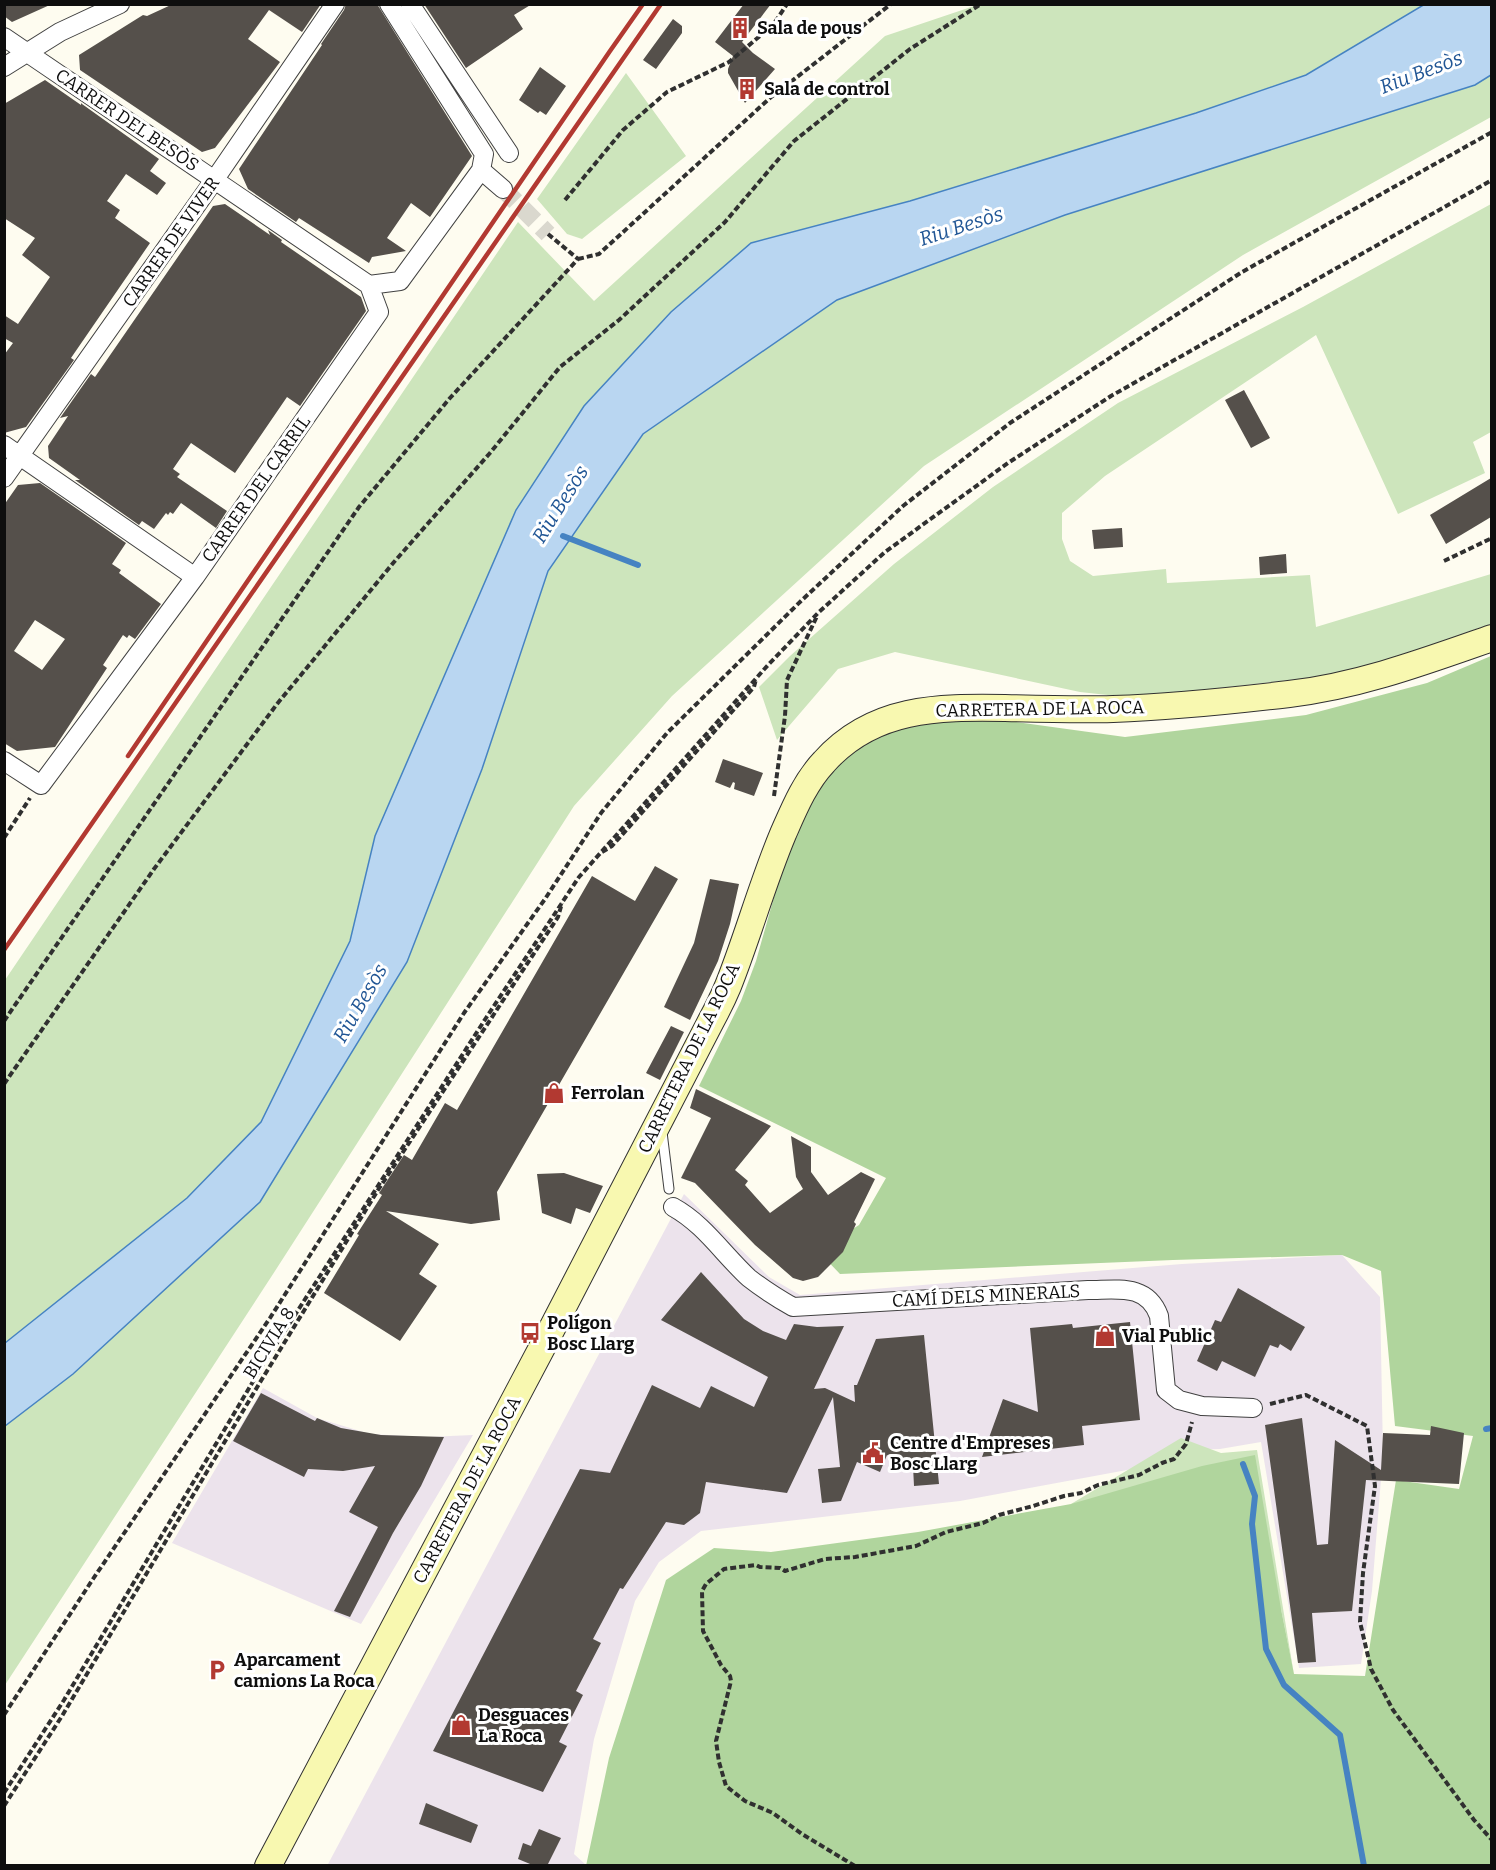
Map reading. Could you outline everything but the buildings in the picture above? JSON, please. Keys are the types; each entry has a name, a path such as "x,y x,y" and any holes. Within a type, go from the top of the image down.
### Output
{"street":[{"path":"4,67 60,32 120,4"},
{"name":"CARRER DE VIVER","path":"4,477 12,451 215,179 334,4"},
{"path":"389,4 483,162 503,189"},
{"path":"410,4 509,153"},
{"name":"CARRER DEL BESÒS","path":"4,37 369,285"},
{"path":"369,285 400,281 483,162"},
{"name":"CARRER DEL CARRIL","path":"41,785 195,577 379,312 369,285"},
{"path":"12,451 195,577"},
{"name":"CARRETERA DE LA ROCA","path":"268,1866 660,1121 728,987 772,861 807,784 823,762 855,735 882,721 903,714 951,708 1092,710 1163,708 1292,694 1355,683 1491,638"},
{"path":"4,761 41,785"},
{"name":"CAMÍ DELS MINERALS","path":"673,1208 702,1228 748,1277 767,1292 793,1307 1088,1290 1132,1290 1146,1297 1156,1307 1159,1316 1166,1390 1179,1400 1202,1406 1253,1408"}],"lane":[{"path":"660,1121 669,1189"}],"path":[{"path":"565,200 623,130 667,92 729,62 773,25 787,4"},
{"path":"4,1021 359,507 450,398 578,259 599,254 770,98 891,4"},
{"path":"4,1084 154,869 276,704 394,562 490,453 560,367 619,320 725,222 794,141 910,49 981,4"},
{"path":"4,1714 270,1318 464,1013 545,899 601,813 667,733 802,600 903,506 1010,423 1242,272 1491,132"},
{"path":"4,1793 64,1700 264,1363 563,900 599,854 612,846 754,687 756,678 819,612 885,552 1036,444 1111,396 1491,180"},
{"path":"548,234 578,259"},
{"path":"1444,561 1491,538"},
{"path":"773,799 787,680 819,612"},
{"path":"4,838 31,796 41,785"},
{"name":"BICIVIA 8","path":"4,1806 62,1716 259,1384 354,1233 378,1190 558,917 563,900"},
{"path":"1253,1408 1306,1395 1367,1426 1375,1486 1360,1622 1371,1670 1393,1710 1491,1840"},
{"path":"855,1866 802,1834 773,1813 745,1801 726,1786 716,1741 731,1681 703,1631 702,1591 706,1584 724,1569 740,1566 756,1565 780,1568 785,1571 825,1559 855,1557 916,1546 946,1532 983,1523 999,1515 1081,1493 1107,1482 1139,1475 1174,1459 1183,1450 1192,1423 1191,1403"}],"shaded area":[{"path":"684,1194 769,1277 800,1295 1182,1264 1342,1255 1380,1297 1383,1454 1372,1591 1361,1664 1299,1668 1261,1442 1220,1449 1190,1450 1154,1465 960,1501 701,1531 659,1562 635,1601 594,1739 574,1854 586,1865 327,1866"},
{"path":"263,1388 317,1418 370,1434 427,1437 473,1435 361,1624 172,1543"}],"green space":[{"path":"977,5 1425,5 1306,75 1196,113 910,201 751,243 476,604 375,836 350,941 261,1122 187,1198 5,1343 5,980 518,222 594,301 885,36"},
{"path":"626,73 686,156 582,239 567,234 537,199"},
{"path":"1491,75 1491,117 1243,255 924,466 672,696 574,806 5,1685 5,1426 73,1374 260,1202 407,962 482,769 548,571 643,434 837,300 1065,215 1475,85"},
{"path":"1491,204 1491,432 1473,442 1485,473 1398,514 1316,335 1105,476 1062,513 1062,539 1070,561 1093,576 1166,569 1167,583 1310,575 1316,627 1491,574 1491,624 1350,673 1135,698 1080,692 895,652 838,669 777,740 759,687 790,656 894,564 993,487 1118,403 1303,307"},
{"path":"1491,656 1491,1865 586,1866 609,1758 666,1580 714,1548 771,1552 918,1532 1071,1504 1202,1466 1255,1455 1294,1674 1365,1676 1396,1480 1459,1489 1473,1436 1395,1426 1381,1271 1342,1255 840,1274 818,1251 859,1225 886,1178 699,1086 741,1001 756,961 790,840 859,719 893,705 1125,737 1306,715 1427,683"},
{"path":"1181,1438 1221,1453 1257,1450 1294,1675 1281,1609 1071,1504"}],"water":[{"name":"Riu Besòs","path":"1425,4 1491,5 1491,75 1475,85 1065,215 837,300 643,434 548,571 482,769 407,962 260,1202 73,1374 5,1426 5,1343 187,1198 261,1122 350,941 375,836 516,510 584,406 671,312 751,243 910,201 1196,113 1306,75"}],"waterway":[{"name":"Riu Besòs","path":"563,536 638,565"},
{"path":"1486,1429 1492,1428"},
{"path":"1243,1464 1255,1496 1252,1524 1266,1649 1284,1685 1340,1735 1364,1866"}],"tunnel":[{"path":"503,189 548,234"}],"railway":[{"path":"128,756 643,4"},
{"path":"4,950 661,4"}],"place":[{"name":"Sala de pous","path":"740,28"},
{"name":"Sala de control","path":"747,89"},
{"name":"Ferrolan","path":"554,1093"},
{"name":"Polígon Bosc Llarg","path":"530,1333"},
{"name":"Vial Public","path":"1105,1336"},
{"name":"Centre d'Empreses Bosc Llarg","path":"873,1453"},
{"name":"Aparcament camions La Roca","path":"217,1670"},
{"name":"Desguaces La Roca","path":"461,1725"}]}
